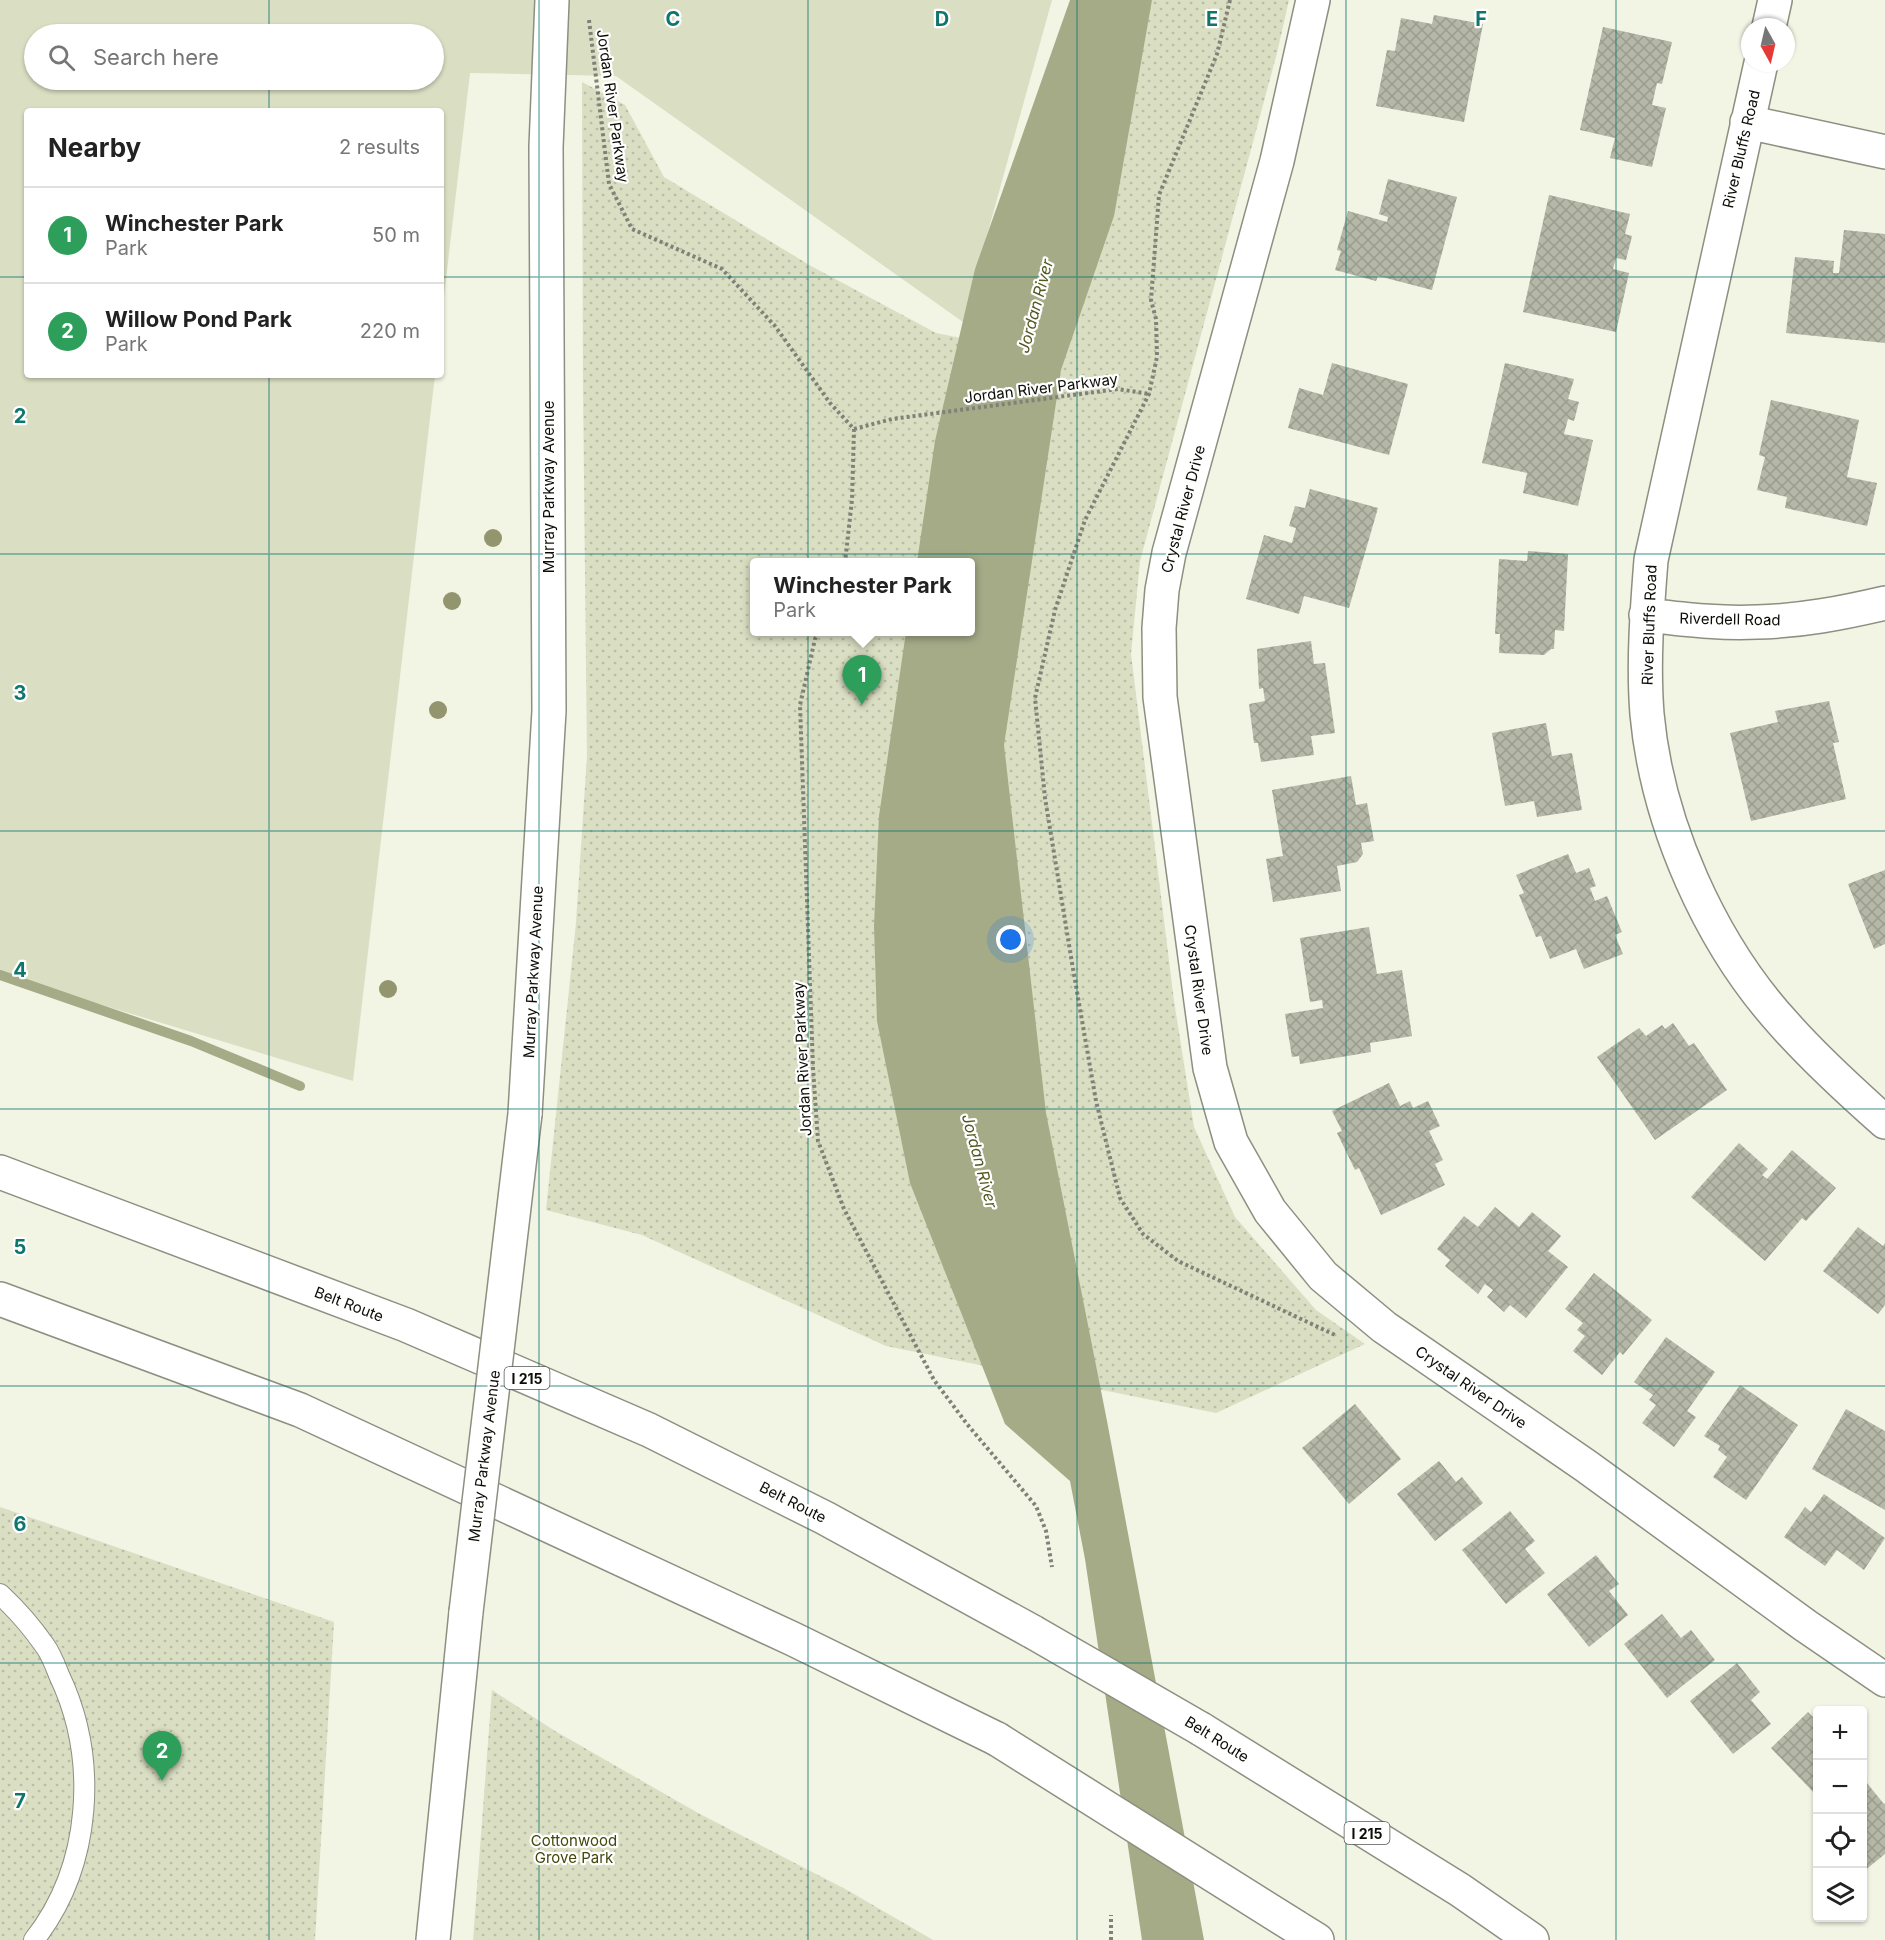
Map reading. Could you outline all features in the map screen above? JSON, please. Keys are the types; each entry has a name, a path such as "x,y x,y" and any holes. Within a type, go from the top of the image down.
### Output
{"main road":[{"name":"Murray Parkway Avenue","path":"433,1940 466,1612 525,1114 549,711 546,147 552,0"},
{"name":"Crystal River Drive","path":"1313,0 1277,161 1170,553 1162,590 1160,697 1210,1068 1231,1142 1270,1211 1315,1267 1384,1327 1586,1466 1806,1626 1882,1671"},
{"path":"1771,18 1775,0"},
{"name":"River Bluffs Road","path":"1759,72 1651,560 1646,615 1647,715 1667,818 1692,879 1723,939 1751,983 1783,1023 1837,1079 1885,1122"},
{"path":"1746,122 1885,152"},
{"name":"Riverdell Road","path":"1646,615 1755,623 1834,615 1885,603"},
{"name":"Belt Route","path":"0,1172 406,1325 650,1430 825,1518 1032,1632 1201,1729 1460,1890 1532,1940"},
{"path":"0,1299 300,1410 782,1634 997,1739 1307,1934"}],"lane":[{"path":"0,1594 13,1606 46,1647 66,1690 80,1733 85,1772 84,1814 77,1848 65,1887 48,1922 34,1940"}],"path":[{"path":"1230,0 1217,54 1159,195 1151,300 1156,319 1157,357 1149,394 1085,520 1055,610 1035,698 1046,798 1092,1078 1109,1157 1120,1198 1143,1234 1178,1261 1352,1343 1384,1327"},
{"name":"Jordan River Parkway","path":"588,12 609,184 632,230 722,269 775,326 830,403 854,429 892,419 1118,389 1149,394"},
{"path":"845,558 852,500 854,429"},
{"name":"Jordan River Parkway","path":"817,636 800,705 813,1068 818,1141 844,1209 934,1380 967,1424 1036,1506 1046,1531 1052,1567"},
{"path":"1111,1940 1112,1915"}],"green space":[{"path":"0,0 1052,0 963,322 616,76 470,73 444,296 444,108 24,108 24,378 435,378 353,1081 0,974"},
{"path":"1106,0 1289,0 1277,53 1140,561 1131,654 1174,1001 1194,1127 1235,1217 1316,1310 1365,1344 1216,1413 886,1346 642,1235 546,1210 576,923 587,756 582,82 625,105 664,177 811,266 936,333 1015,349"},
{"path":"0,1507 334,1622 315,1940 0,1940"},
{"name":"Cottonwood Grove Park","path":"492,1690 555,1731 698,1813 847,1890 933,1940 473,1940"}],"water":[{"name":"Jordan River","path":"1070,0 1152,0 1114,216 1061,370 1004,745 1046,1113 1107,1421 1204,1940 1142,1940 1085,1559 1070,1481 1005,1424 910,1183 877,1021 874,926 879,816 905,636 975,636 975,558 918,558 935,441 975,269"}],"building":[{"path":"1434,15 1483,24 1464,122 1376,106 1387,50 1395,51 1401,18 1432,24"},
{"path":"1603,27 1672,42 1662,84 1657,83 1652,105 1666,108 1652,167 1610,158 1615,138 1580,130"},
{"path":"1388,179 1457,197 1432,290 1378,276 1376,281 1335,270 1341,251 1337,250 1348,211 1387,222 1388,217 1379,214"},
{"path":"1549,195 1630,214 1625,234 1632,236 1626,260 1616,258 1613,269 1629,273 1616,332 1523,312"},
{"path":"1844,230 1885,234 1885,343 1786,333 1795,257 1834,261 1833,273 1839,273"},
{"path":"1332,363 1408,384 1389,455 1288,428 1299,388 1323,395"},
{"path":"1505,363 1574,379 1568,399 1579,402 1574,421 1568,419 1564,434 1593,440 1578,506 1523,493 1527,473 1482,463"},
{"path":"1771,400 1859,420 1847,477 1877,483 1867,526 1785,508 1787,497 1757,490 1765,457 1759,455"},
{"path":"1310,489 1378,508 1349,608 1304,596 1299,614 1246,599 1264,535 1292,543 1296,528 1289,526 1295,506 1305,508"},
{"path":"1528,551 1568,554 1564,631 1555,630 1554,649 1544,655 1499,653 1500,634 1495,634 1499,559 1527,561"},
{"path":"1311,641 1314,664 1325,663 1335,733 1311,736 1314,755 1261,762 1258,743 1254,743 1249,704 1265,701 1263,688 1259,689 1257,649"},
{"path":"1829,701 1839,742 1833,743 1846,799 1751,821 1730,733 1778,722 1775,711"},
{"path":"1546,723 1552,756 1572,753 1582,810 1537,817 1534,801 1505,806 1492,733"},
{"path":"1351,776 1356,805 1367,803 1374,841 1361,843 1363,854 1357,862 1337,866 1341,891 1273,902 1266,859 1283,856 1272,790"},
{"path":"1568,854 1576,873 1589,868 1596,886 1590,888 1595,901 1607,896 1622,932 1615,935 1623,954 1584,969 1576,949 1550,959 1541,936 1536,937 1519,895 1524,893 1516,875"},
{"path":"1885,870 1885,944 1874,949 1848,884"},
{"path":"1369,927 1377,974 1402,970 1412,1036 1370,1043 1371,1052 1300,1064 1299,1056 1292,1057 1285,1014 1323,1008 1322,1000 1310,1002 1300,938"},
{"path":"1673,1023 1689,1046 1694,1043 1727,1090 1655,1140 1597,1057 1639,1028 1646,1036 1662,1025 1665,1029"},
{"path":"1389,1083 1400,1106 1410,1101 1413,1108 1428,1101 1440,1126 1429,1131 1443,1160 1435,1164 1445,1185 1381,1215 1359,1168 1355,1170 1337,1133 1342,1131 1332,1111"},
{"path":"1739,1143 1768,1169 1762,1175 1767,1179 1792,1150 1836,1188 1806,1221 1802,1218 1765,1261 1691,1197"},
{"path":"1495,1207 1519,1227 1532,1212 1561,1236 1548,1251 1568,1267 1526,1318 1510,1305 1504,1312 1487,1297 1493,1290 1485,1284 1478,1294 1445,1266 1450,1260 1437,1249 1464,1216 1478,1227"},
{"path":"1858,1227 1883,1246 1885,1243 1885,1305 1878,1314 1823,1271"},
{"path":"1594,1273 1652,1320 1623,1355 1620,1352 1602,1375 1573,1351 1585,1336 1577,1330 1583,1323 1565,1309"},
{"path":"1666,1337 1715,1372 1687,1411 1696,1417 1674,1447 1642,1423 1656,1405 1649,1400 1653,1395 1634,1382"},
{"path":"1740,1385 1798,1425 1746,1500 1713,1477 1727,1457 1718,1450 1720,1446 1704,1436"},
{"path":"1355,1404 1401,1459 1349,1504 1302,1448"},
{"path":"1846,1409 1885,1431 1885,1510 1812,1469"},
{"path":"1439,1461 1456,1482 1462,1477 1483,1503 1435,1541 1397,1494"},
{"path":"1824,1494 1885,1538 1864,1570 1837,1550 1825,1566 1784,1537 1805,1507 1811,1512"},
{"path":"1510,1511 1535,1541 1525,1549 1545,1573 1506,1604 1462,1550"},
{"path":"1596,1555 1619,1584 1609,1591 1628,1615 1589,1647 1547,1594"},
{"path":"1662,1614 1681,1638 1691,1630 1715,1660 1667,1698 1624,1644"},
{"path":"1737,1663 1760,1692 1751,1700 1771,1724 1733,1754 1690,1701"},
{"path":"1808,1712 1813,1717 1813,1792 1771,1748"},
{"path":"1867,1783 1885,1803 1885,1854 1867,1869"}],"waterway":[{"path":"0,975 191,1041 300,1086"}],"place":[{"name":"Winchester Park","path":"862,705"},
{"name":"Willow Pond Park","path":"162,1781"}]}
